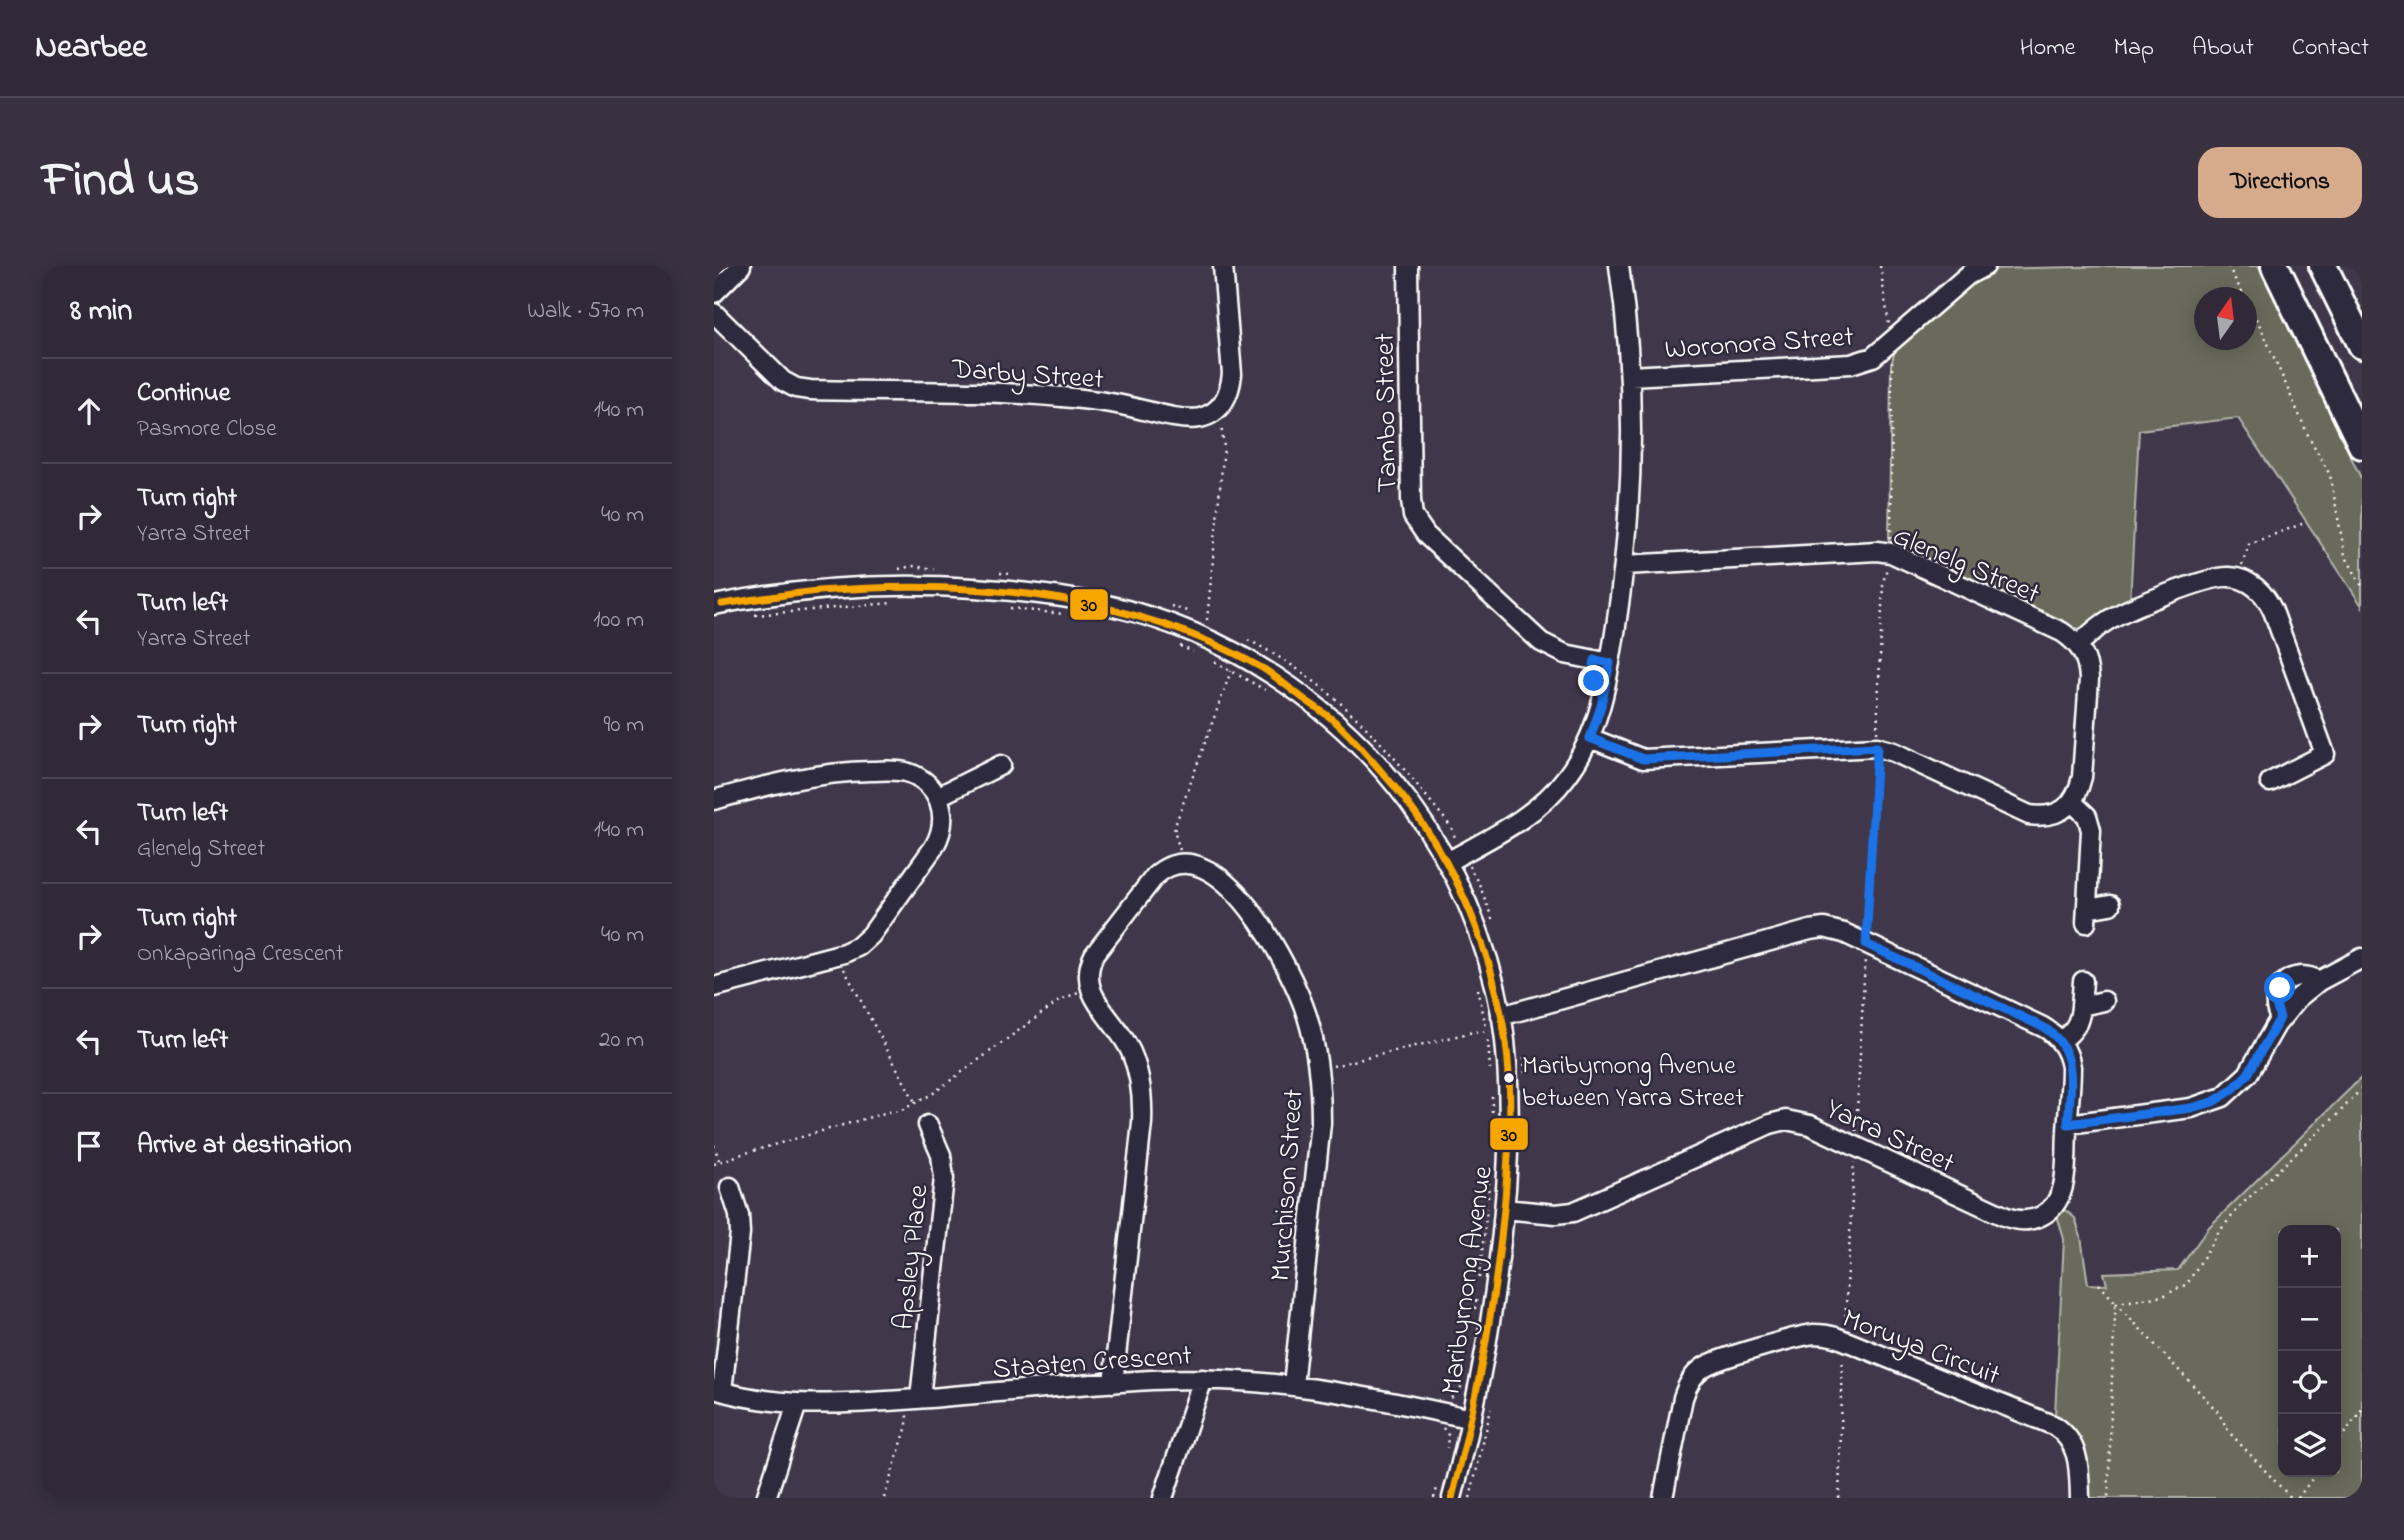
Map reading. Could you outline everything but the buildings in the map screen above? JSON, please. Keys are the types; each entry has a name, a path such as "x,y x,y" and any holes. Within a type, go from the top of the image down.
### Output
{"highway":[{"path":"2275,266 2362,445"},
{"path":"2323,266 2362,345"}],"street":[{"path":"714,293 741,266"},
{"path":"1214,412 1228,395 1232,374 1223,266"},
{"name":"Tambo Street","path":"1408,266 1413,516 1426,535 1541,642 1564,654 1610,663"},
{"path":"1456,848 1520,821 1544,802 1566,779 1590,738 1601,706 1625,565 1631,477 1630,376 1619,266"},
{"name":"Woronora Street","path":"1630,376 1851,364 1873,357 1968,275 1985,266"},
{"name":"Darby Street","path":"714,313 777,376 796,388 1065,397 1123,405 1186,419 1201,418 1214,412"},
{"name":"Glenelg Street","path":"1625,565 1877,551 1891,553 2062,632 2078,645"},
{"path":"1590,738 1643,759 1877,747 1894,752 2029,815 2049,816 2062,811 2072,802 2079,791 2082,778 2090,679 2086,657 2078,645 2116,616 2220,576 2237,578 2259,590 2270,603 2325,754 2270,782"},
{"name":"Maribyrnong Avenue","path":"714,605 840,588 947,587 1000,590 1080,600 1137,613 1192,632 1244,657 1293,688 1332,718 1360,745 1456,848 1480,937 1509,1097 1504,1209 1495,1294 1472,1419 1452,1498"},
{"path":"937,797 1001,765"},
{"path":"714,800 788,780 841,773 902,772 917,776 929,785 942,812 942,827 934,847 866,941 852,951 714,987"},
{"path":"2072,802 2087,817 2091,830 2087,916 2110,905"},
{"name":"Murchison Street","path":"1113,1383 1142,1123 1142,1095 1132,1054 1118,1029 1092,996 1088,975 1094,955 1161,871 1180,863 1194,863 1208,869 1258,920 1281,957 1300,996 1313,1037 1319,1070 1320,1134 1293,1385"},
{"path":"1497,1027 1817,929 1837,930 2043,1027 2061,1041 2076,1027 2083,981"},
{"path":"2068,1124 2191,1108 2213,1102 2232,1090 2248,1074 2280,1018 2298,998 2319,981 2362,958"},
{"path":"2081,1006 2105,1002"},
{"name":"Yarra Street","path":"1504,1209 1556,1214 1573,1212 1778,1121 1803,1122 2004,1216 2023,1220 2036,1218 2048,1211 2061,1195 2064,1181 2071,1067 2061,1041"},
{"name":"Apsley Place","path":"914,1399 944,1178 941,1155 928,1125"},
{"path":"718,1390 740,1233 739,1215 730,1186"},
{"name":"Moruya Circuit","path":"1663,1498 1683,1398 1688,1384 1698,1372 1717,1361 1821,1334 1844,1340 2055,1426 2067,1437 2075,1450 2080,1498"},
{"path":"1163,1498 1203,1379"},
{"name":"Staaten Crescent","path":"718,1390 797,1404 835,1405 1113,1383 1203,1379 1293,1385 1358,1394 1472,1419"},
{"path":"766,1498 797,1404"}],"path":[{"path":"1839,1498 1844,1340 1884,583 1891,553 1892,342 1880,266"},
{"path":"2228,266 2239,287"},
{"path":"2257,319 2308,435 2330,475 2345,555 2362,586"},
{"path":"1207,620 1224,447 1222,426 1214,412"},
{"path":"2237,578 2249,544 2307,522"},
{"path":"895,570 912,566 935,570"},
{"path":"995,572 1019,575"},
{"path":"747,616 894,603"},
{"path":"1168,605 1187,611 1193,619"},
{"path":"1010,608 1069,615"},
{"path":"1200,622 1207,620 1216,625"},
{"path":"1244,639 1324,689 1363,724 1409,773 1452,828 1456,848 1480,886 1493,921"},
{"path":"1170,642 1195,652"},
{"path":"1207,657 1272,694"},
{"path":"1182,854 1174,831 1176,823 1231,671"},
{"path":"837,955 915,1102"},
{"path":"1478,987 1497,1027 1491,1079"},
{"path":"714,1164 838,1126 900,1111 932,1094 1059,1001 1082,991"},
{"path":"1319,1070 1497,1027"},
{"path":"1524,1058 1525,1084"},
{"path":"2116,1303 2163,1296 2188,1284 2218,1233 2242,1203 2336,1116 2362,1088"},
{"path":"1492,1091 1492,1116"},
{"path":"714,1145 720,1163"},
{"path":"1479,1279 1490,1166"},
{"path":"2099,1284 2218,1412 2229,1432 2291,1498"},
{"path":"1474,1313 1478,1290"},
{"path":"2108,1498 2112,1418 2111,1360 2116,1303"},
{"path":"1446,1455 1448,1435 1440,1424 1445,1401 1458,1393 1462,1383"},
{"path":"884,1498 914,1399"},
{"path":"1470,1498 1491,1405"},
{"path":"2341,1438 2362,1409"},
{"path":"1434,1498 1440,1475"},
{"path":"2298,1498 2313,1477"}],"green space":[{"path":"2259,266 2362,480 2362,606 2238,418 2139,430 2130,603 2084,629 2075,628 1889,542 1891,365 1896,347 1972,280 1989,269"},
{"path":"2362,1077 2362,1498 2090,1498 2085,1451 2075,1432 2055,1414 2064,1239 2056,1212 2065,1210 2075,1218 2081,1237 2088,1284 2107,1285 2104,1273 2178,1270 2209,1227"}],"transit line":[{"name":"30","path":"722,604 818,591 933,587 990,590 1104,607 1159,623 1212,643 1264,669 1341,727 1405,800 1447,863 1478,932 1499,1005 1508,1062 1509,1140 1496,1274 1470,1424 1452,1498"}],"place":[{"name":"Maribyrnong Avenue between Yarra Street","path":"1509,1078"}],"route":[{"path":"1594,681 1592,675 1595,660 1610,663 1601,706 1590,738 1643,759 1877,747 1866,944 2043,1027 2056,1036 2064,1047 2071,1067 2068,1124 2191,1108 2223,1097 2248,1074 2280,1018 2275,1001 2280,988"}]}
